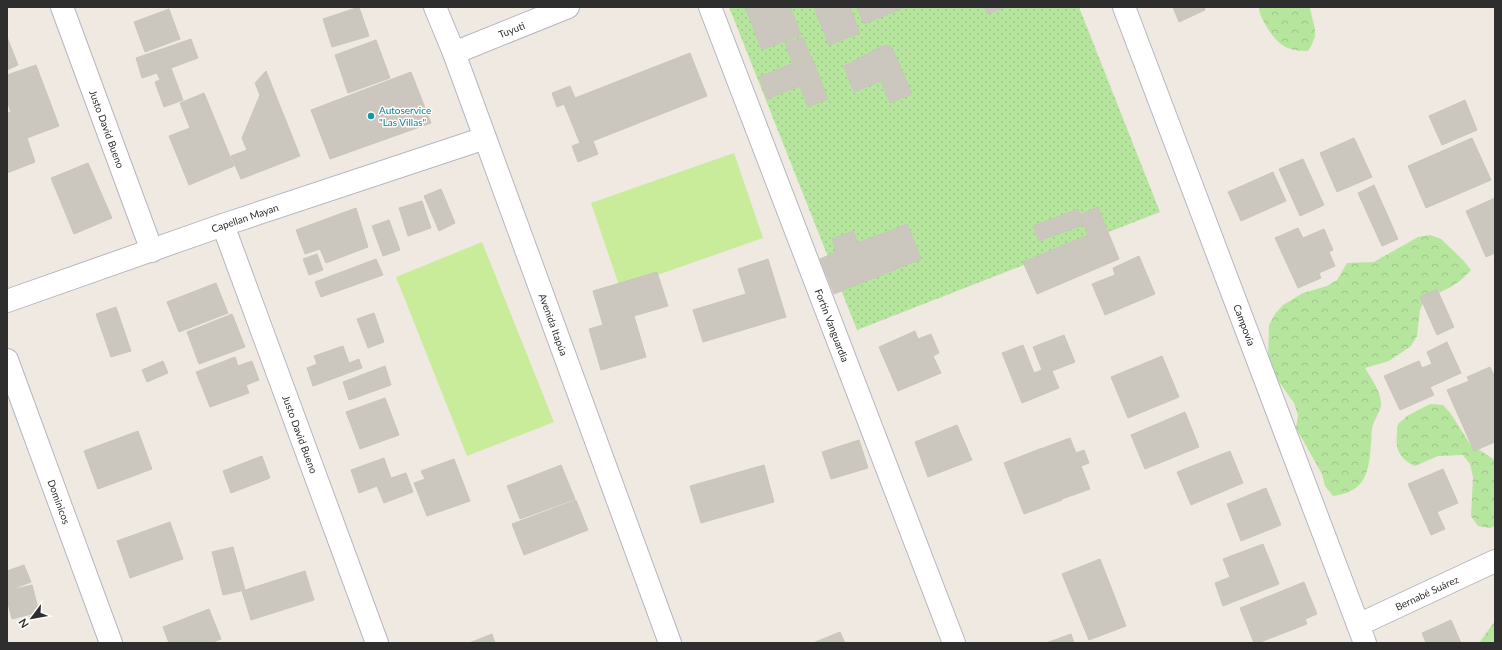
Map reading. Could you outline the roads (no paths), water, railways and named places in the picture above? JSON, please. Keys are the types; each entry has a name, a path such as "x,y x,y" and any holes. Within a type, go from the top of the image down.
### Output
{"street":[{"name":"Justo David Bueno","path":"62,7 152,250"},
{"name":"Avenida Itapúa","path":"435,7 454,53 670,643"},
{"name":"Tuyuti","path":"454,53 568,7"},
{"name":"Fortin Vanguardia","path":"710,7 954,643"},
{"name":"Campovía","path":"1124,7 1361,634"},
{"name":"Capellan Mayan","path":"7,301 223,225 485,138"},
{"name":"Justo David Bueno","path":"223,225 377,643"},
{"name":"Dominicos","path":"7,360 111,643"},
{"name":"Bernabé Suárez","path":"1361,634 1495,560"}],"place":[{"name":"Autoservice \"Las Villas\"","path":"371,116"}]}
